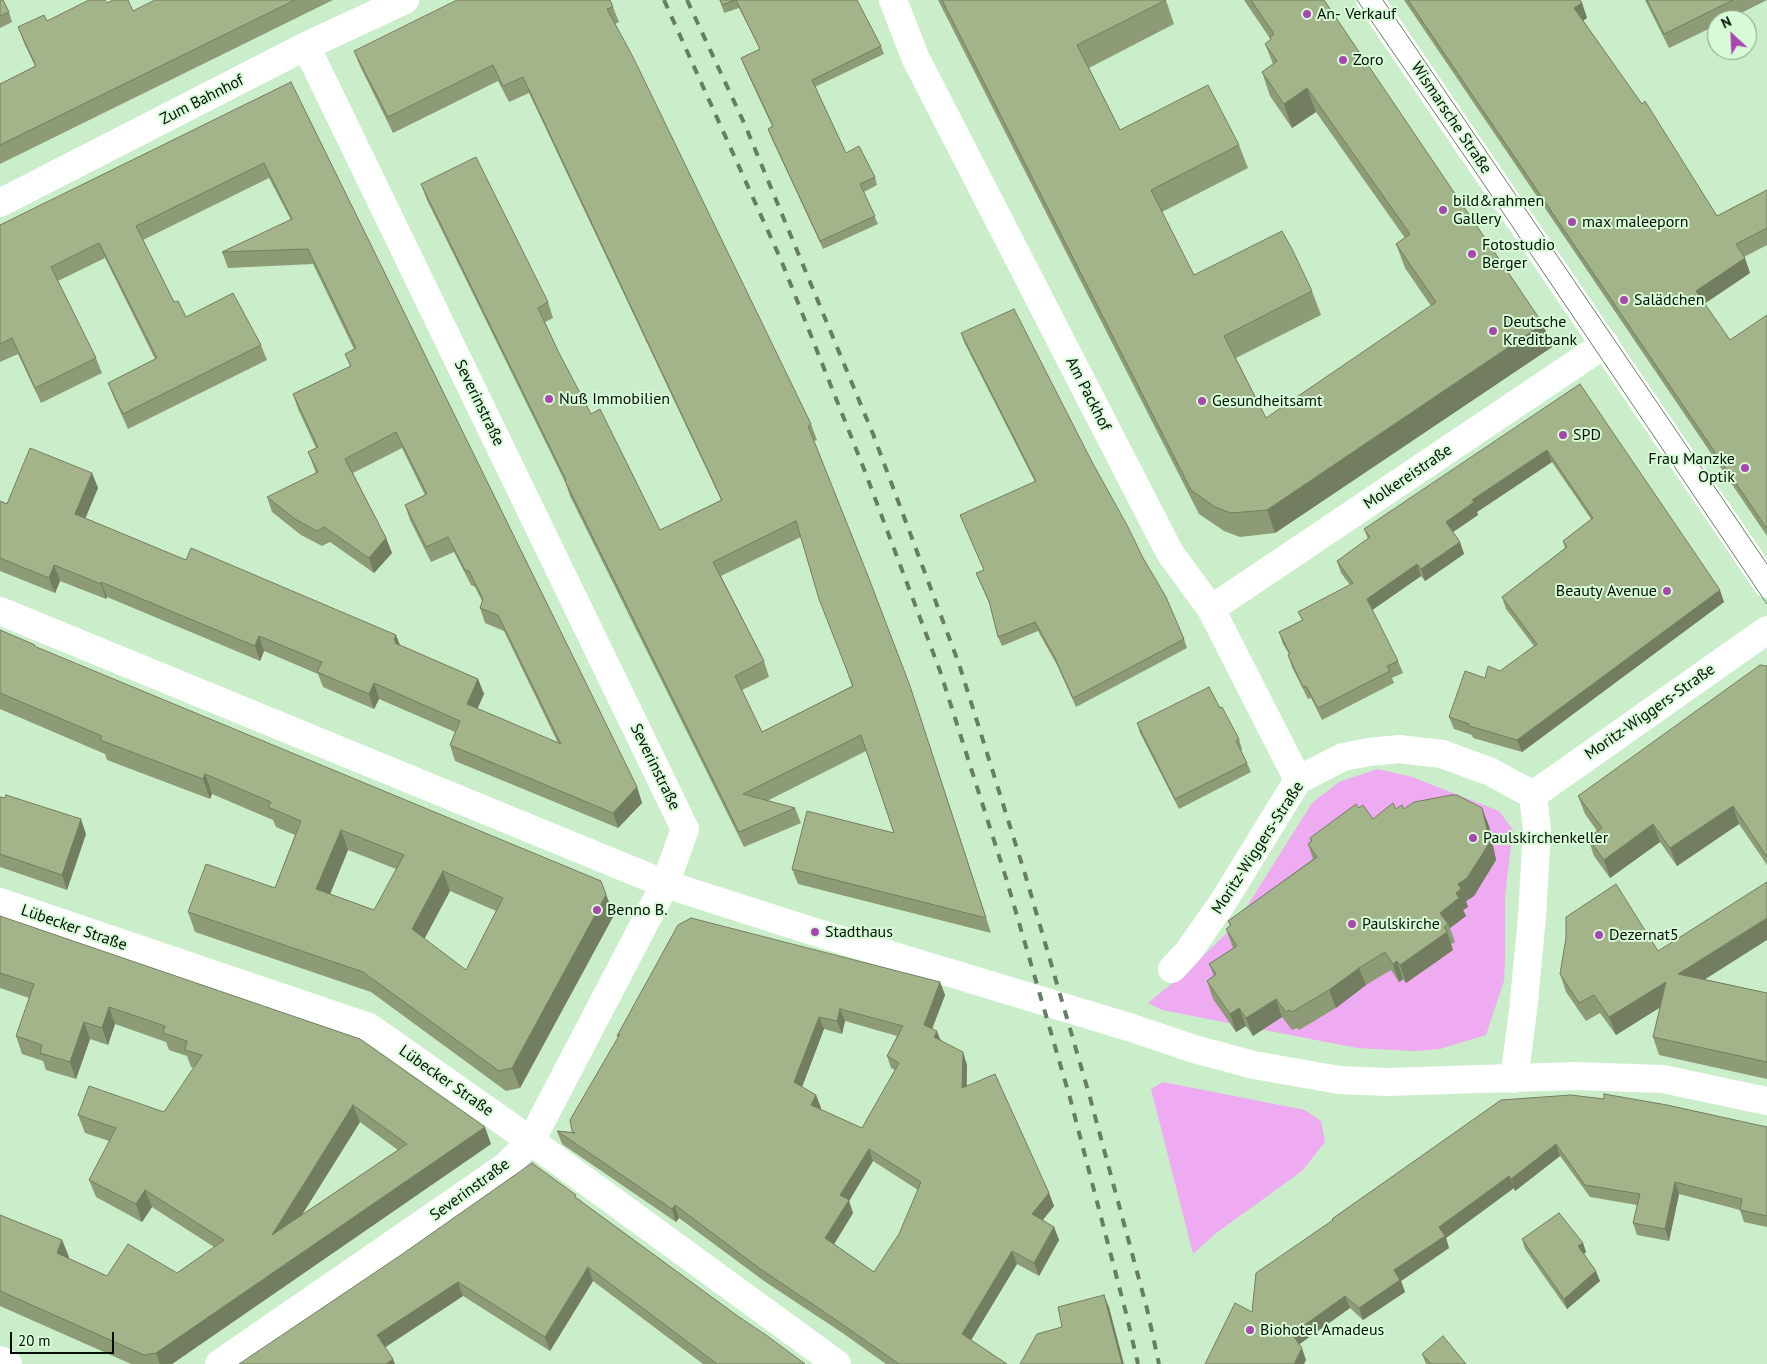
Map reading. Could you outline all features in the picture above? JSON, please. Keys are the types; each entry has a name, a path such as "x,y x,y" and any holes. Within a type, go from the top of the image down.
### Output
{"street":[{"name":"Zum Bahnhof","path":"0,203 306,46 405,0"},
{"name":"Am Packhof","path":"893,0 915,57 1165,544 1211,609 1298,780"},
{"name":"Wismarsche Straße","path":"1370,0 1767,584"},
{"name":"Severinstraße","path":"219,1364 506,1166 531,1141 666,884 685,829 306,46"},
{"name":"Molkereistraße","path":"1211,609 1605,344"},
{"path":"0,611 666,884 1128,1027 1182,1046 1246,1062 1340,1080 1386,1082 1575,1076 1663,1079 1767,1101"},
{"name":"Moritz-Wiggers-Straße","path":"1172,969 1188,952 1223,902 1298,780 1343,757 1399,749 1442,754 1491,772 1533,794 1767,630"},
{"path":"1514,1079 1532,916 1537,830 1533,794"},
{"name":"Lübecker Straße","path":"0,902 369,1027 531,1141 837,1364"},
{"path":"0,1360 8,1364"}],"shaded area":[{"path":"1378,769 1412,777 1499,811 1513,830 1505,896 1504,981 1486,1035 1440,1049 1414,1051 1357,1048 1162,1010 1148,1003 1192,967 1236,924 1312,803 1339,782"},
{"path":"1163,1082 1305,1110 1321,1121 1325,1142 1302,1171 1215,1234 1193,1254 1151,1089"}],"building":[{"path":"0,0 3,0 9,12 0,16"},
{"path":"89,0 105,0 107,3 113,0 128,0 133,11 155,0 295,0 0,145 0,84 36,66 18,27 44,15 47,21"},
{"path":"457,0 610,0 613,7 607,9 633,57 811,424 808,426 910,686 986,918 792,869 807,811 894,833 861,735 743,794 795,808 739,832 565,481 421,184 476,157 548,302 538,308 558,351 591,414 600,409 660,530 722,500 523,77 503,86 493,65 388,117 354,51","holes":["796,521 819,599 853,686 762,732 735,676 764,661 713,562"]},
{"path":"720,0 735,0 722,5"},
{"path":"736,0 857,0 881,46 812,80 846,153 859,146 875,177 860,184 875,216 820,241 768,129 773,126 741,58 760,49"},
{"path":"942,0 1166,0 1077,45 1120,130 1208,85 1239,145 1151,190 1194,275 1282,231 1292,249 1312,291 1224,336 1266,418 1436,302 1396,244 1410,234 1307,88 1284,104 1262,72 1277,61 1265,44 1274,34 1251,0 1324,0 1543,324 1267,510 1231,513 1215,507 1191,490"},
{"path":"1408,0 1580,0 1582,3 1574,8 1642,104 1645,101 1717,216 1767,190 1767,228 1736,244 1745,258 1696,291 1730,340 1767,315 1767,529"},
{"path":"1647,0 1733,0 1713,10 1707,10 1707,13 1664,34"},
{"path":"291,82 637,787 613,813 450,745 460,721 374,683 369,694 317,672 322,662 259,636 255,646 101,582 101,584 54,565 49,578 0,558 0,501 7,504 30,448 92,473 75,514 186,560 191,548 396,635 395,643 478,679 467,704 561,744 498,615 480,608 483,599 469,571 465,570 448,537 426,547 405,505 427,494 396,432 345,459 386,538 369,558 324,527 317,531 295,519 267,497 318,472 308,452 318,447 293,394 351,366 345,354 356,348 308,249 222,252 292,219 264,163 136,226 174,302 178,301 186,317 233,293 261,345 123,414 108,383 157,358 99,243 51,267 96,358 35,388 12,338 0,344 0,225"},
{"path":"1014,309 1092,462 1166,597 1184,639 1073,698 1054,656 1035,622 998,637 989,601 976,573 984,570 960,515 1036,481 961,333"},
{"path":"1580,384 1720,590 1517,740 1469,726 1469,724 1449,717 1465,671 1485,678 1488,666 1500,671 1537,644 1502,597 1567,547 1563,541 1593,518 1547,450 1472,500 1474,502 1446,522 1460,542 1421,569 1417,564 1367,599 1398,661 1387,666 1390,671 1318,708 1306,686 1303,687 1279,632 1303,620 1298,612 1353,583 1337,561 1370,537 1364,529"},
{"path":"0,630 34,646 601,881 606,895 512,1068 499,1071 363,972 188,912 206,864 275,888 301,821 268,807 271,802 205,774 203,779 100,740 102,736 0,693","holes":["341,830 404,855 374,910 316,889","443,871 503,898 466,970 412,929"]},
{"path":"1760,665 1767,666 1767,857 1733,806 1670,848 1653,824 1604,860 1588,838 1602,828 1578,796"},
{"path":"1209,687 1239,739 1236,741 1247,763 1175,799 1137,723"},
{"path":"6,795 81,819 62,875 0,854 0,797 5,798"},
{"name":"Paulskirche","path":"1457,795 1482,808 1490,842 1467,878 1458,884 1461,889 1456,893 1459,898 1440,913 1448,924 1444,927 1447,932 1400,965 1397,961 1393,964 1385,952 1329,990 1292,1012 1290,1010 1286,1012 1276,999 1246,1018 1239,1008 1230,1014 1207,981 1216,974 1209,964 1237,946 1226,929 1231,925 1228,921 1317,857 1308,844 1312,841 1310,838 1356,804 1359,808 1363,805 1373,819 1393,803 1396,809 1402,805 1404,809 1414,802"},
{"path":"1767,882 1767,918 1678,974 1767,993 1767,1062 1653,1037 1666,982 1609,1017 1594,995 1579,1003 1560,974 1566,938 1566,917 1616,884 1658,951"},
{"path":"0,916 360,1039 485,1127 156,1353 144,1355 0,1291 0,1215 62,1240 57,1253 107,1276 128,1244 177,1273 224,1240 145,1190 136,1204 89,1180 116,1128 78,1115 89,1086 164,1112 202,1055 185,1050 187,1041 163,1033 165,1026 109,1007 102,1028 84,1022 70,1062 40,1053 42,1045 16,1036 34,984 0,973","holes":["353,1105 407,1144 272,1235"]},
{"path":"691,918 940,982 924,1025 937,1031 934,1037 963,1052 962,1088 995,1074 1049,1193 1032,1214 1054,1227 1034,1263 1012,1251 962,1334 1007,1364 899,1364 759,1268 675,1205 672,1209 557,1131 575,1133 572,1131 570,1120 620,1034 617,1036 678,925","holes":["840,1009 903,1026 887,1056 899,1063 862,1128 811,1105 816,1095 794,1082 819,1017 837,1021","869,1149 921,1182 899,1234 874,1272 825,1238 849,1200 840,1195"]},
{"path":"1604,1094 1667,1105 1767,1127 1767,1216 1740,1210 1742,1199 1675,1182 1665,1229 1633,1223 1640,1194 1585,1185 1556,1144 1511,1179 1509,1176 1439,1227 1445,1236 1394,1270 1400,1280 1359,1308 1345,1296 1292,1334 1302,1348 1294,1364 1205,1364 1235,1303 1252,1312 1256,1273 1501,1100 1571,1095 1604,1099"},
{"path":"532,1163 576,1195 575,1197 805,1364 717,1364 588,1267 545,1337 458,1282 377,1335 393,1359 386,1364 239,1364 401,1255"},
{"path":"1559,1213 1583,1243 1578,1246 1596,1271 1564,1299 1522,1239"},
{"path":"1104,1295 1122,1364 1020,1364 1037,1334 1062,1327 1058,1307"},
{"path":"1443,1336 1466,1364 1431,1364 1422,1354"}],"tram line":[{"path":"1357,0 1479,177 1767,604"},
{"path":"1383,0 1767,564"}],"railway":[{"path":"664,0 781,260 864,469 940,671 1006,878 1070,1098 1138,1364"},
{"path":"687,0 745,125 873,434 959,664 1025,874 1089,1094 1147,1309 1159,1364"}],"place":[{"name":"An- Verkauf","path":"1307,14"},
{"name":"Zoro","path":"1343,60"},
{"name":"bild&rahmen Gallery","path":"1443,210"},
{"name":"max maleeporn","path":"1572,222"},
{"name":"Fotostudio Berger","path":"1472,254"},
{"name":"Salädchen","path":"1624,300"},
{"name":"Deutsche Kreditbank","path":"1493,331"},
{"name":"Nuß Immobilien","path":"549,399"},
{"name":"Gesundheitsamt","path":"1202,401"},
{"name":"SPD","path":"1563,435"},
{"name":"Frau Manzke Optik","path":"1745,468"},
{"name":"Beauty Avenue","path":"1667,591"},
{"name":"Paulskirchenkeller","path":"1473,838"},
{"name":"Benno B.","path":"597,910"},
{"name":"Paulskirche","path":"1352,924"},
{"name":"Stadthaus","path":"815,932"},
{"name":"Dezernat5","path":"1599,935"},
{"name":"Biohotel Amadeus","path":"1250,1330"}]}
